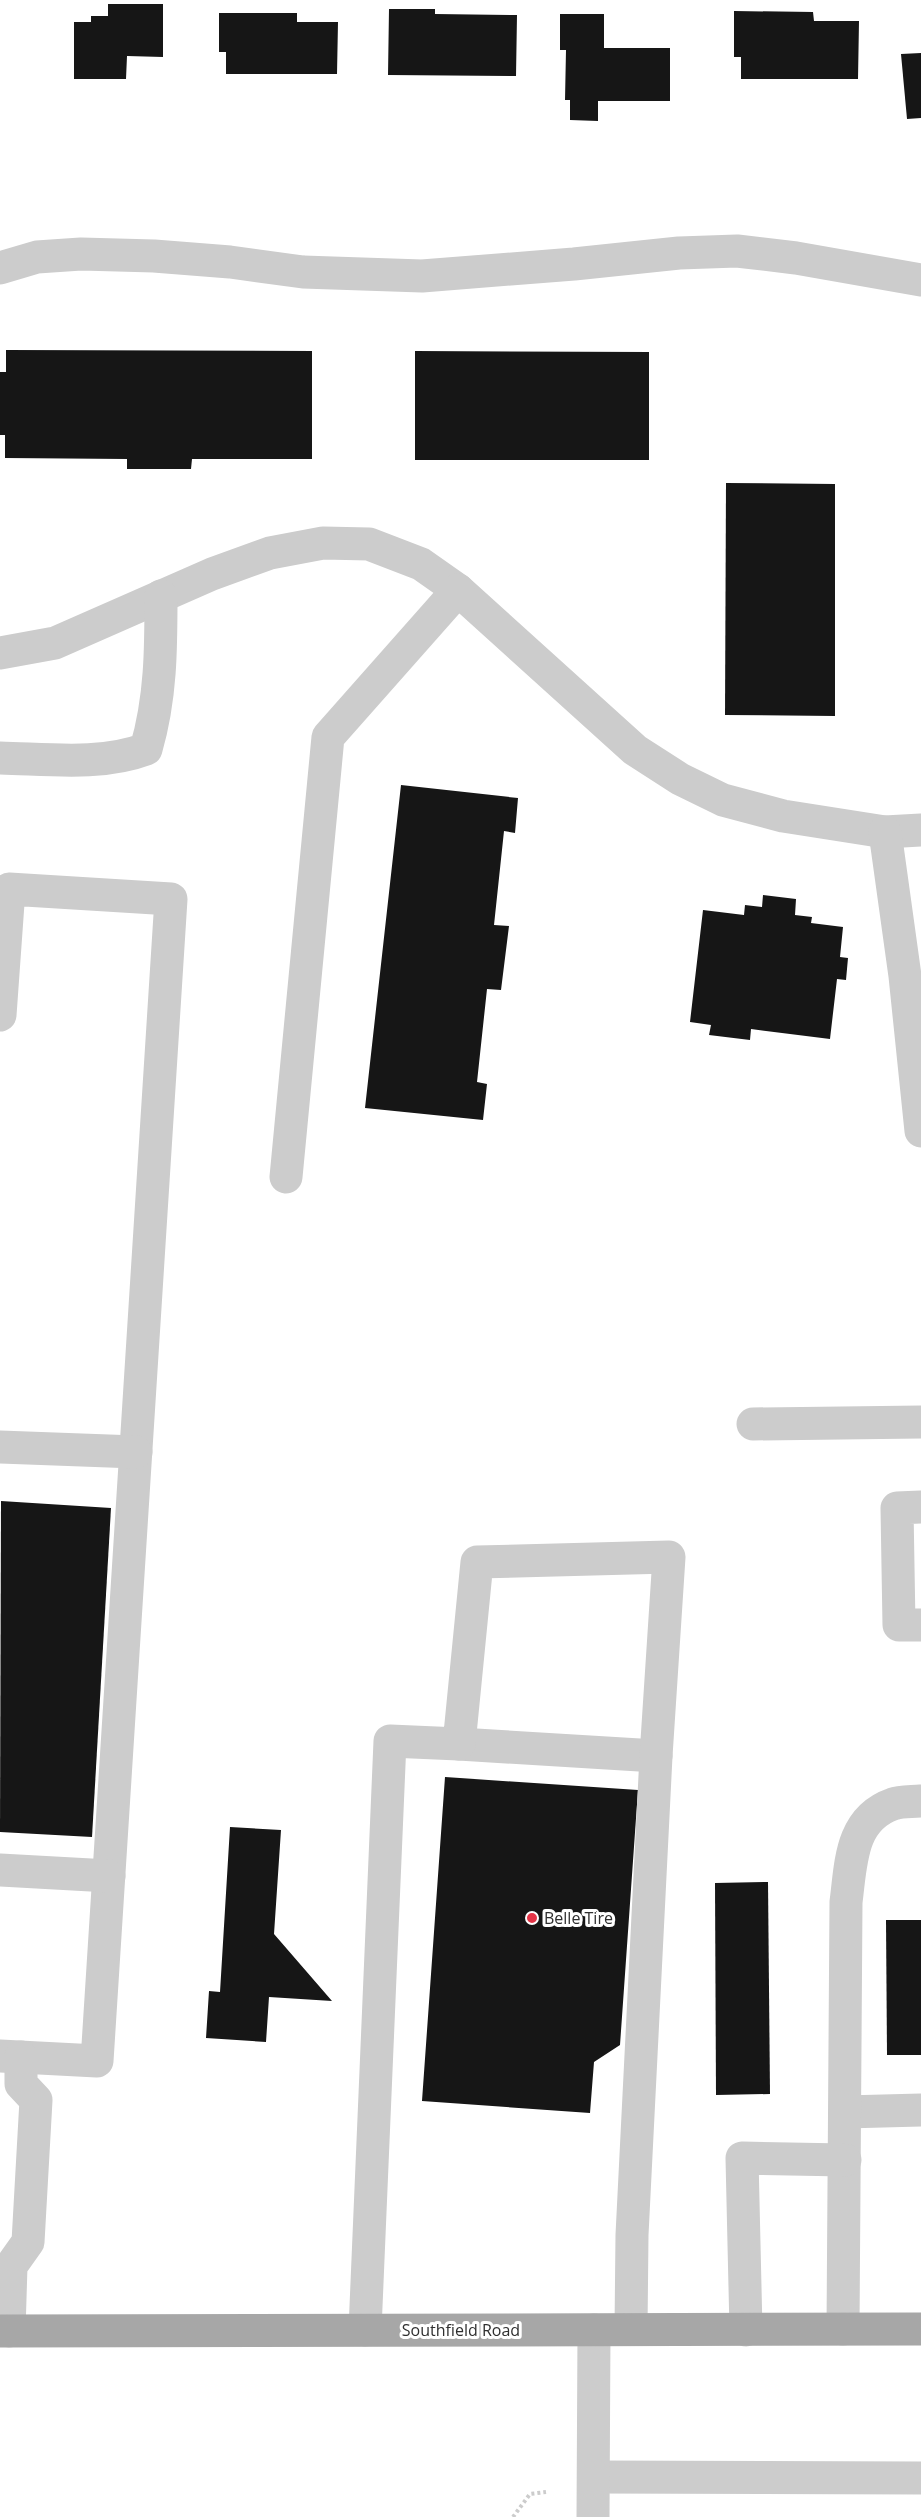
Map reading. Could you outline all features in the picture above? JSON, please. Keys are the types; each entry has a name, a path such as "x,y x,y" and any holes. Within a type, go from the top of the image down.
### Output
{"main road":[{"name":"Southfield Road","path":"4,2331 921,2329"}],"lane":[{"path":"0,268 37,257 81,254 154,256 230,262 303,272 422,276 679,253 737,251 796,258 921,280"},
{"path":"0,652 55,643 212,574 270,553 323,543 369,544 422,564 458,590 635,750 680,779 723,800 783,816 885,832 921,830"},
{"path":"286,1177 328,736 458,590"},
{"path":"0,758 83,760 126,756 146,749 153,726 161,671 161,596"},
{"path":"885,832 905,976 921,1131"},
{"path":"0,1016 9,889 171,899 97,2061 10,2074"},
{"path":"753,1424 921,1422"},
{"path":"0,1448 136,1452"},
{"path":"921,1507 897,1508 899,1625 921,1625"},
{"path":"459,1744 477,1562 669,1557 656,1756 632,2235 631,2330"},
{"path":"365,2330 390,1741 656,1756"},
{"path":"843,2329 846,1902 853,1846 870,1816 895,1803 921,1801"},
{"path":"0,1870 109,1876"},
{"path":"4,2331 5,2260 28,2242 36,2100 10,2074"},
{"path":"845,2112 921,2110"},
{"path":"746,2330 742,2158 845,2160"},
{"path":"593,2517 594,2330"},
{"path":"595,2477 921,2478"}],"path":[{"path":"513,2517 530,2494 546,2492"}],"building":[{"path":"108,4 163,4 163,57 127,56 126,79 74,79 74,22 91,22 91,16 108,16"},
{"path":"389,9 435,9 435,14 517,15 516,76 388,75"},
{"path":"734,11 813,12 814,21 859,21 858,79 741,79 741,57 734,57"},
{"path":"219,13 297,13 297,22 338,22 337,74 226,74 226,52 219,52"},
{"path":"560,14 604,14 604,48 670,48 670,101 598,101 598,121 570,120 570,100 565,100 566,50 560,50"},
{"path":"921,53 921,118 907,119 901,54"},
{"path":"6,350 312,351 312,459 192,459 191,469 127,469 127,459 5,458 5,435 0,435 0,372 6,372"},
{"path":"415,351 649,352 649,460 415,460"},
{"path":"726,483 835,484 835,716 725,715"},
{"path":"401,785 518,798 515,833 504,831 494,925 509,926 501,990 487,989 477,1082 487,1084 483,1120 365,1108"},
{"path":"763,895 796,899 795,915 812,917 811,923 843,927 840,957 848,958 846,980 837,979 830,1039 751,1029 750,1040 709,1035 711,1025 690,1022 703,910 744,915 745,905 762,907"},
{"path":"1,1501 111,1508 92,1837 0,1832"},
{"name":"Belle Tire","path":"445,1777 638,1790 620,2045 594,2062 590,2113 422,2101"},
{"path":"230,1827 281,1830 274,1934 332,2001 269,1997 266,2042 206,2038 209,1991 220,1992"},
{"path":"768,1882 770,2094 716,2095 715,1883"},
{"path":"886,1920 921,1920 921,2055 887,2055"}],"place":[{"name":"Belle Tire","path":"532,1918"}]}
